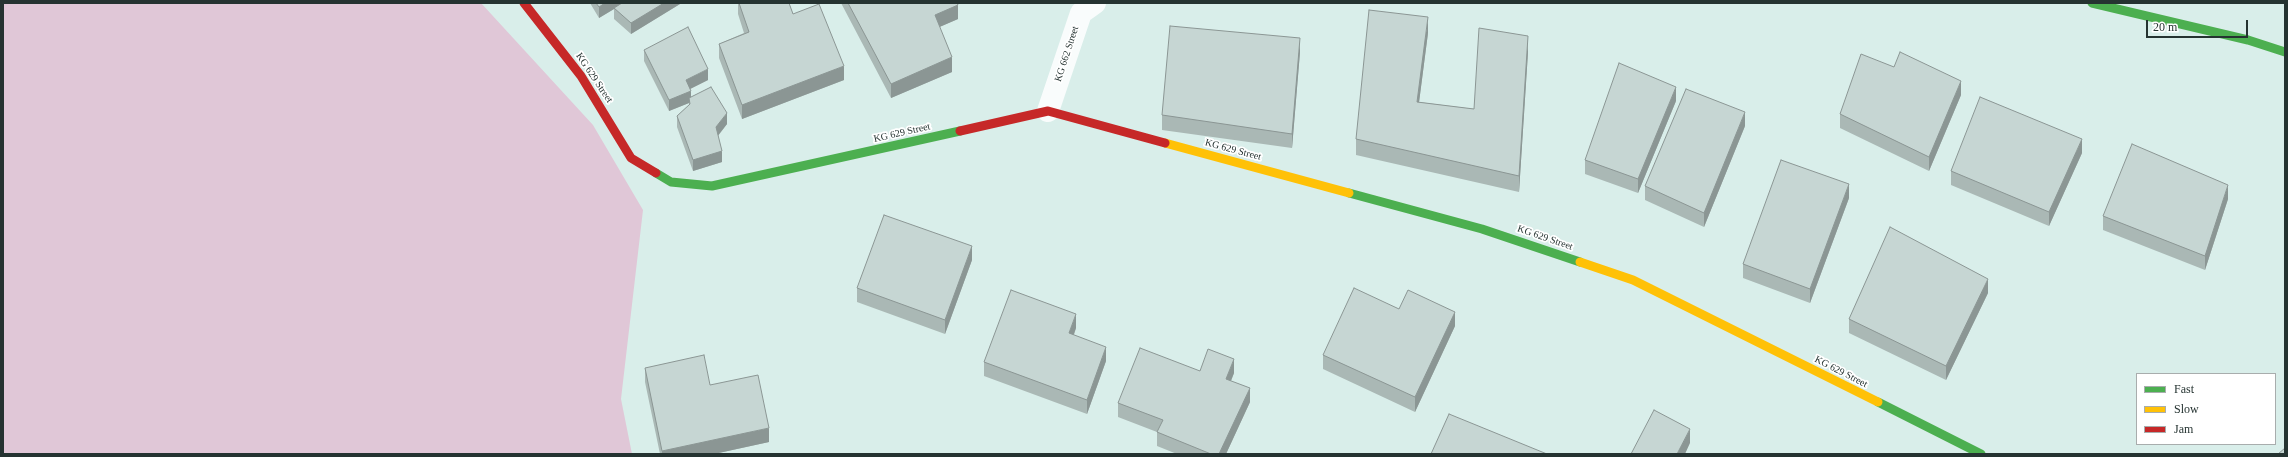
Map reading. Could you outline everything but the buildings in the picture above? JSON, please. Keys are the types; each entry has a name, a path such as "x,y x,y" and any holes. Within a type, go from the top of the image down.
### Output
{"street":[{"name":"KG 629 Street","path":"524,3 581,76 631,158 671,182 712,186 1048,111 1482,229 1633,280 1981,454"},
{"name":"KG 662 Street","path":"1048,111 1081,13 1095,3"},
{"path":"2092,3 2248,40 2285,52"}],"shaded area":[{"path":"3,3 481,3 593,125 643,210 621,399 632,454 3,454"}],"traffic: fast":[{"path":"2092,3 2248,40 2285,52"},
{"path":"656,173 671,182 712,186 960,131"},
{"path":"1349,193 1482,229 1580,262"},
{"path":"1878,402 1981,454"}],"traffic: slow":[{"path":"1165,143 1349,193"},
{"path":"1580,262 1633,280 1878,402"}],"traffic: jam":[{"path":"524,3 581,76 631,158 656,173"},
{"path":"960,131 1048,111 1165,143"}]}
